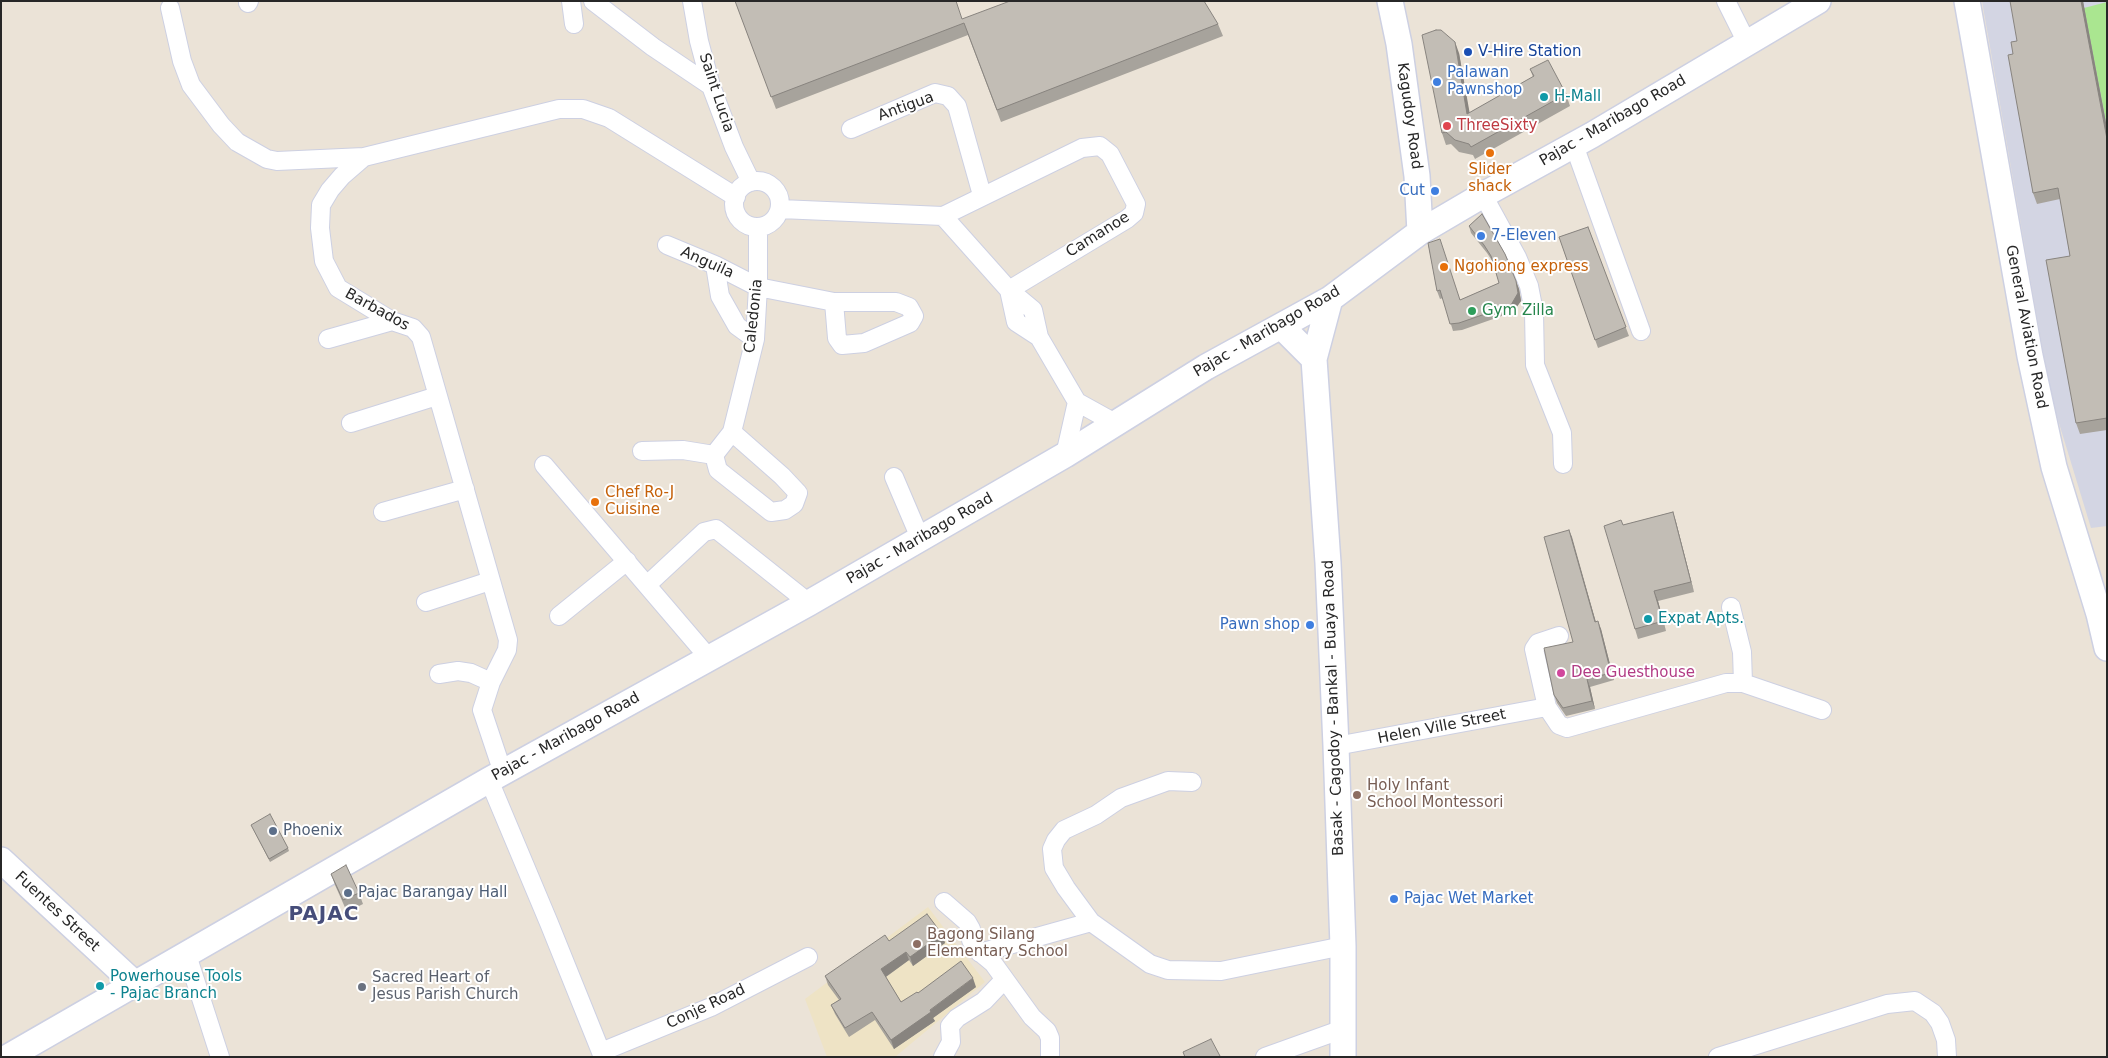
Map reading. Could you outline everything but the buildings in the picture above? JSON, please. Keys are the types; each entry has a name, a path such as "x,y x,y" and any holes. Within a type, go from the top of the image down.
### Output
{"street":[{"path":"571,1 574,24"},
{"path":"593,1 653,47 711,86"},
{"name":"Saint Lucia","path":"692,1 699,40 711,86 734,147 751,182"},
{"name":"Kagudoy Road","path":"1390,1 1399,44 1417,176 1420,232"},
{"path":"1726,1 1747,43"},
{"name":"Pajac - Maribago Road","path":"8,1057 496,777 809,603 1065,455 1206,367 1330,299 1420,232 1482,195 1574,145 1818,1"},
{"name":"General Aviation Road","path":"1968,1 2034,374 2054,468 2099,614 2107,648"},
{"path":"170,8 179,52 191,85 220,125 238,142 267,159 278,161 364,158"},
{"name":"Antigua","path":"851,129 935,93 948,96 957,106 982,196"},
{"name":"Barbados","path":"602,1054 550,923 496,777 482,710 492,682 507,650 508,640 421,338 413,328 392,321 338,288 324,261 320,228 321,205 330,190 342,176 364,158 548,110 583,109 617,122 736,197"},
{"path":"1574,145 1641,331"},
{"name":"Camanoe","path":"943,216 1082,148 1100,146 1110,154 1136,204 1134,213 1008,290"},
{"path":"751,182 765,182 773,187 780,200 780,209 772,222 758,227 750,226 740,219 735,209 736,197 743,186 751,182"},
{"path":"1482,195 1517,257 1529,286 1534,312 1535,365 1562,433 1563,464"},
{"path":"780,209 943,216 1008,290 1034,310 1039,337 1077,402 1115,423"},
{"name":"Caledonia","path":"732,432 754,339 758,287 758,227"},
{"name":"Anguila","path":"667,245 715,265 758,287 834,302"},
{"path":"715,265 720,296 737,326 754,339"},
{"name":"Basak - Cagodoy - Bankal - Buaya Road","path":"1330,299 1314,360 1328,563 1336,746 1343,946 1343,1057"},
{"path":"328,339 392,321"},
{"path":"1282,327 1314,360"},
{"path":"351,423 437,396"},
{"path":"1065,455 1077,402"},
{"path":"732,432 794,488 798,493 794,504 785,510 771,512 718,470 714,455 732,432"},
{"path":"642,451 683,450 714,455"},
{"path":"544,465 709,658"},
{"path":"894,477 920,538"},
{"path":"383,512 465,489"},
{"path":"647,584 704,532 716,529 809,603"},
{"path":"559,616 627,561"},
{"path":"426,602 490,581"},
{"path":"1731,607 1742,652 1743,683"},
{"path":"1559,636 1538,643 1534,649 1547,707 1559,725 1566,728 1726,683 1743,683 1822,710"},
{"path":"439,674 471,673 492,682"},
{"name":"Helen Ville Street","path":"1336,746 1547,707"},
{"path":"1192,782 1168,781 1129,795 1096,815 1064,830 1056,840 1052,849 1054,868 1066,888 1092,922 1150,964 1168,970 1222,971 1343,946"},
{"name":"Fuentes Street","path":"1,860 135,984"},
{"path":"944,902 967,922 971,929 971,940 975,948 992,964 1032,1017 1047,1031 1050,1038 1050,1056"},
{"path":"980,953 1092,922"},
{"path":"187,955 220,1057"},
{"name":"Conje Road","path":"602,1054 711,1008 808,957"},
{"path":"943,1057 951,1042 950,1026 957,1018 984,1001 1004,980"},
{"path":"1718,1057 1887,1004 1915,1001 1933,1013 1940,1023 1946,1040 1947,1057"},
{"path":"1265,1057 1343,1029"}],"shaded area":[{"path":"1982,1 2107,1 2107,526 2091,528 2051,397"},
{"name":"Bagong Silang Elementary School","path":"928,907 985,982 895,1057 827,1057 805,999"}],"green space":[{"path":"2107,2 2107,127 2084,8"}],"place":[{"name":"V-Hire Station","path":"1468,52"},
{"name":"Palawan Pawnshop","path":"1437,82"},
{"name":"H-Mall","path":"1544,97"},
{"name":"ThreeSixty","path":"1447,126"},
{"name":"Slider shack","path":"1490,153"},
{"name":"Cut","path":"1435,191"},
{"name":"7-Eleven","path":"1481,236"},
{"name":"Ngohiong express","path":"1444,267"},
{"name":"Gym Zilla","path":"1472,311"},
{"name":"Chef Ro-J Cuisine","path":"595,502"},
{"name":"Expat Apts.","path":"1648,619"},
{"name":"Pawn shop","path":"1310,625"},
{"name":"Dee Guesthouse","path":"1561,673"},
{"name":"Holy Infant School Montessori","path":"1357,795"},
{"name":"Phoenix","path":"273,831"},
{"name":"Pajac Barangay Hall","path":"348,893"},
{"name":"Pajac Wet Market","path":"1394,899"},
{"name":"Bagong Silang Elementary School","path":"917,944"},
{"name":"Powerhouse Tools - Pajac Branch","path":"100,986"},
{"name":"Sacred Heart of Jesus Parish Church","path":"362,987"}],"district":[{"name":"PAJAC","path":"324,915"}]}
